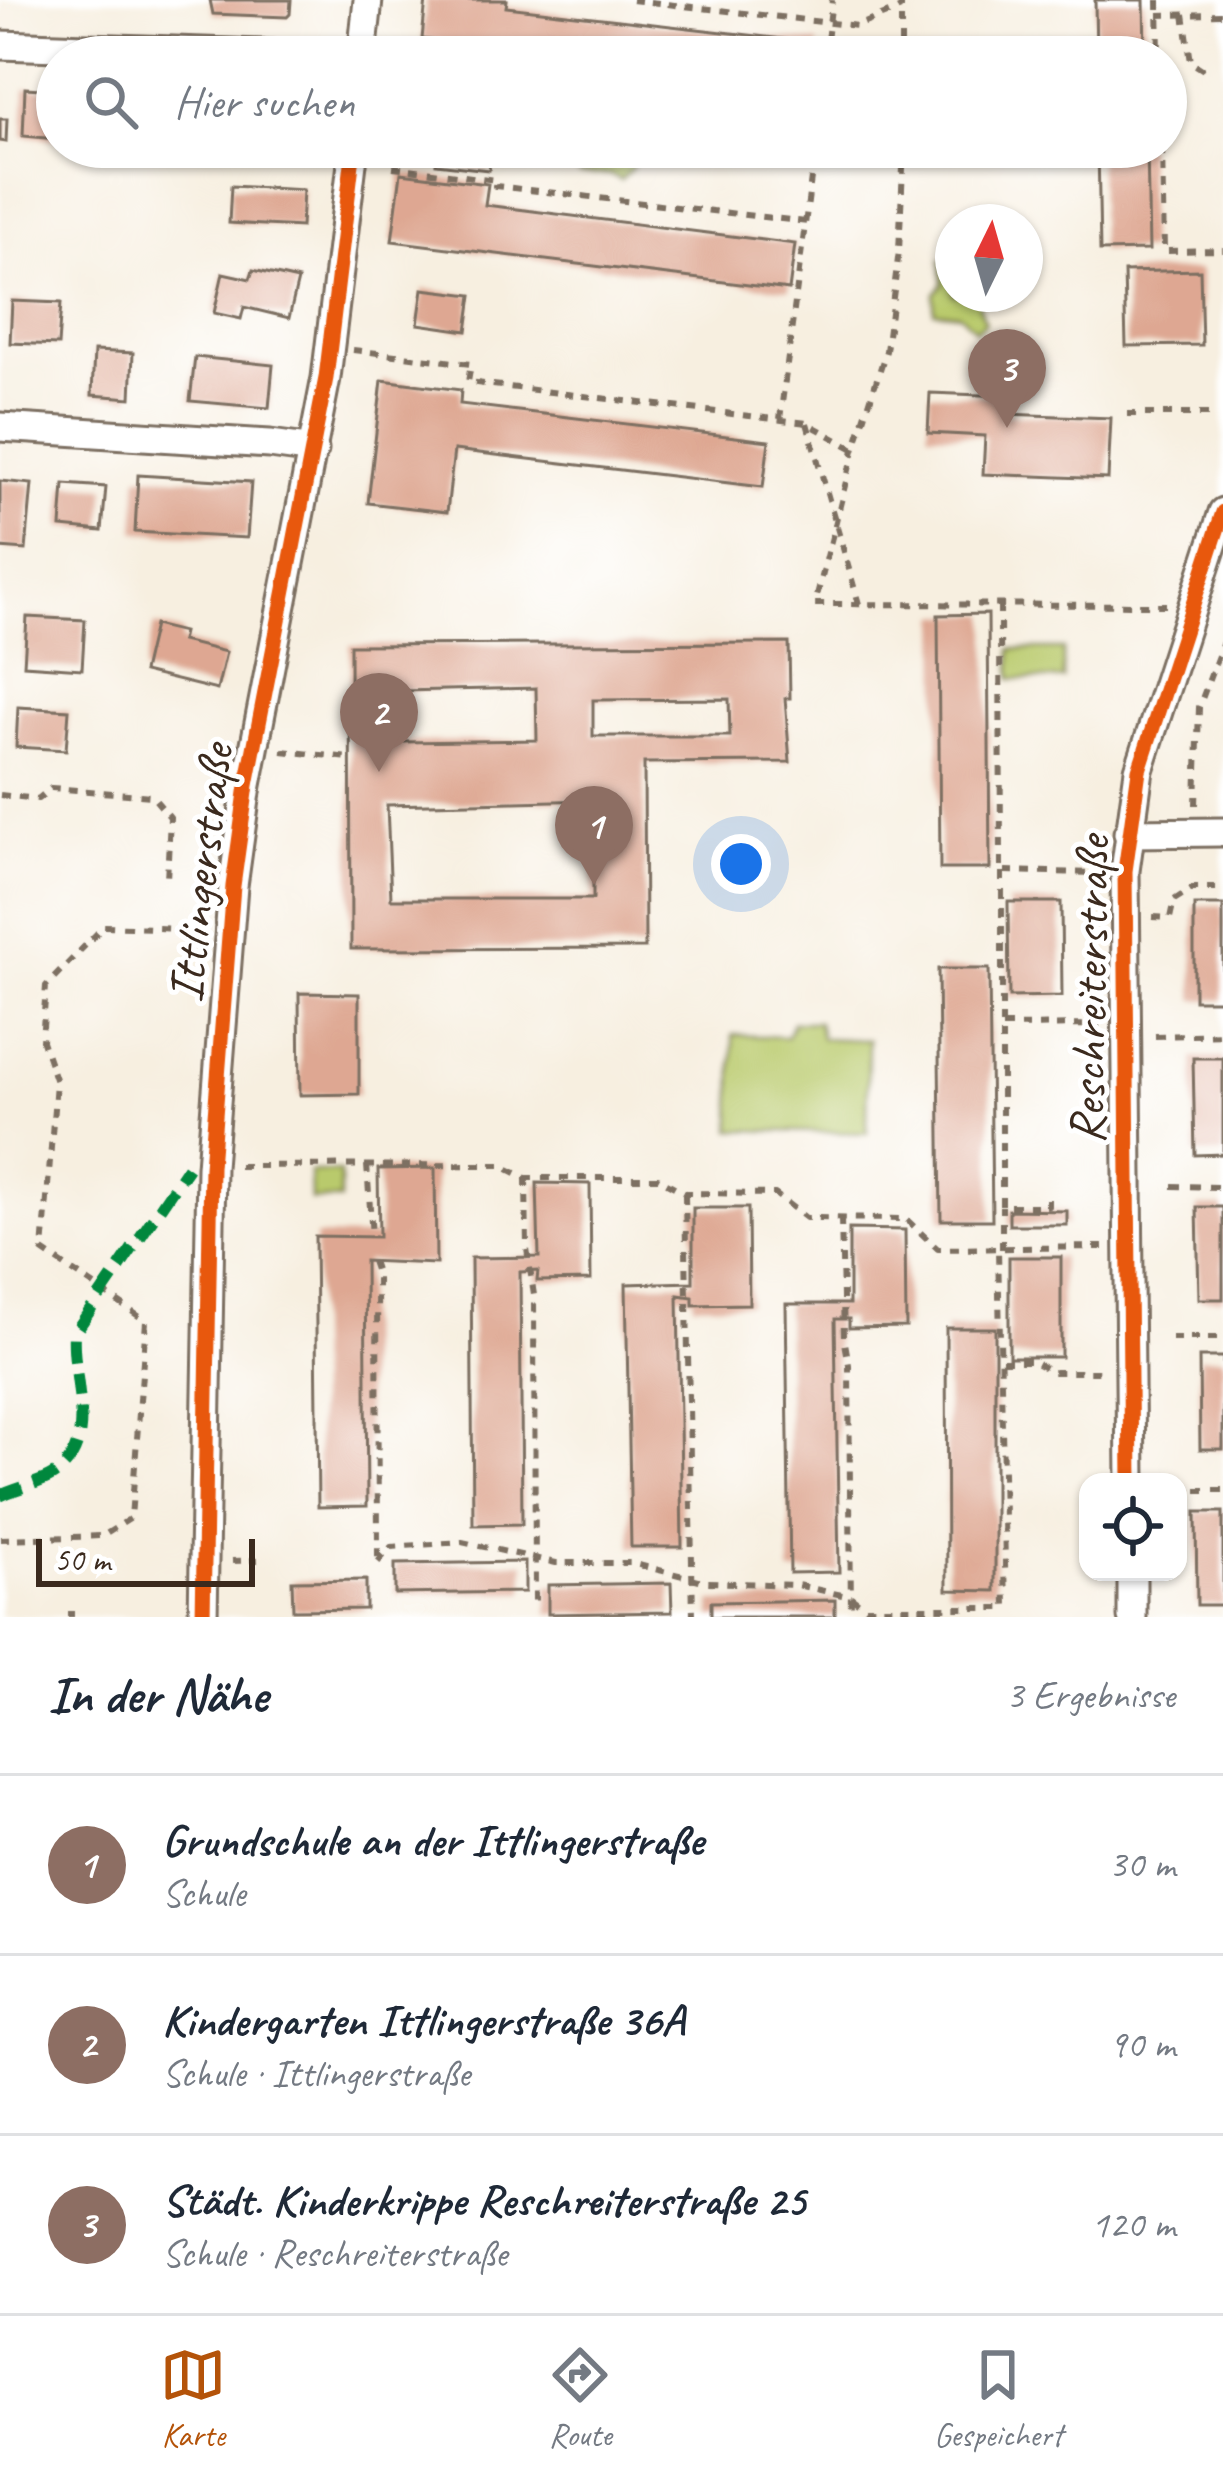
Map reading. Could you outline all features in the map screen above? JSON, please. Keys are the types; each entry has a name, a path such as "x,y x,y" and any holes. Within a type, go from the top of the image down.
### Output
{"street":[{"path":"364,36 368,0"},
{"path":"0,45 36,46"},
{"name":"Ittlingerstraße","path":"202,1617 211,1167 232,900 255,748 331,347 352,168"},
{"path":"0,427 314,450"},
{"name":"Reschreiterstraße","path":"1131,1473 1128,833 1139,770 1223,512"},
{"path":"1128,833 1209,832"},
{"path":"1132,1581 1132,1617"}],"path":[{"path":"632,0 857,26 901,4 901,36"},
{"path":"828,36 832,0"},
{"path":"1158,0 1159,36"},
{"path":"1184,14 1191,62 1207,72"},
{"path":"1158,15 1223,14"},
{"path":"401,168 496,180 495,186 807,222"},
{"path":"781,419 813,168"},
{"path":"903,168 899,251 886,351 854,450 815,604 1166,605"},
{"path":"1163,168 1165,251 1223,250"},
{"path":"331,347 471,364 468,382 807,423 854,450"},
{"path":"1126,414 1217,414"},
{"path":"807,423 859,604"},
{"path":"372,1261 376,1276 378,1562 391,1547 462,1543 556,1563 631,1563 707,1582 797,1585 851,1597 866,1608 1006,1608 1000,1249 1000,605"},
{"path":"1209,832 1199,706 1223,642"},
{"path":"255,748 350,758"},
{"path":"0,795 38,799 51,788 152,796 170,818 167,880"},
{"path":"1002,872 1101,873"},
{"path":"1170,918 1174,900 1193,888 1223,888"},
{"path":"0,1539 103,1535 131,1518 146,1321 43,1251 56,1082 42,1042 46,986 104,926 181,929 232,900"},
{"path":"1002,1026 1223,1034"},
{"path":"367,1165 372,1237"},
{"path":"211,1167 500,1165 526,1178 658,1178 685,1193 775,1194 806,1218 906,1219 938,1249 1129,1247"},
{"path":"526,1178 527,1249 534,1295 535,1603"},
{"path":"1172,1186 1223,1186"},
{"path":"685,1193 693,1617"},
{"path":"1002,1206 1048,1206 1048,1198"},
{"path":"841,1219 849,1365 851,1617"},
{"path":"1172,1338 1223,1338"},
{"path":"1002,1361 1032,1361 1053,1372 1102,1372"},
{"path":"1187,1490 1223,1490"},
{"path":"228,1561 258,1560"}],"green space":[{"path":"574,168 632,168 621,180 608,174 580,174"},
{"path":"943,312 981,312 985,322 976,330 960,314"},
{"path":"1011,649 1063,649 1063,679 1011,679"},
{"path":"793,1022 818,1022 821,1038 868,1040 867,1133 732,1130 733,1035 787,1037"},
{"path":"310,1172 340,1172 340,1200 311,1200"}],"building":[{"path":"210,0 291,0 290,14 213,14"},
{"path":"426,0 507,0 506,7 757,36 422,36"},
{"path":"1095,0 1144,0 1145,36 1096,36"},
{"path":"25,88 36,89 36,137 23,136"},
{"path":"0,119 7,119 6,142 0,141"},
{"path":"1098,168 1147,168 1149,250 1100,251"},
{"path":"401,173 488,184 485,205 795,244 789,290 392,241"},
{"path":"231,186 303,190 301,227 229,223"},
{"path":"253,270 298,280 289,318 244,307 241,319 214,313 223,273 250,279"},
{"path":"1200,270 1202,345 1126,346 1124,272"},
{"path":"423,289 472,295 467,331 418,324"},
{"path":"12,301 61,303 58,345 10,343"},
{"path":"94,351 133,353 131,398 92,395"},
{"path":"195,357 273,365 269,408 190,401"},
{"path":"382,380 461,390 460,404 769,441 763,487 454,450 447,512 368,503"},
{"path":"930,393 1006,396 1005,414 1111,418 1108,479 983,474 985,436 928,433"},
{"path":"138,475 251,482 247,538 135,532"},
{"path":"0,481 32,484 26,550 0,548"},
{"path":"64,484 106,487 102,531 61,527"},
{"path":"988,614 990,869 940,869 938,615"},
{"path":"27,617 85,620 82,669 24,665"},
{"path":"154,625 183,632 181,641 226,652 217,690 143,672"},
{"path":"789,643 790,698 785,698 790,762 644,763 645,948 351,949 350,645","holes":["536,688 537,740 403,742 402,691","729,699 730,736 593,736 593,700","593,800 593,899 391,899 387,805"]},
{"path":"18,707 69,710 66,750 16,747"},
{"path":"1008,902 1061,902 1062,996 1009,997"},
{"path":"1194,905 1223,905 1223,1000 1194,1000"},
{"path":"938,969 989,969 992,1220 941,1220"},
{"path":"299,993 359,994 359,1094 300,1095"},
{"path":"1193,1058 1223,1058 1223,1154 1195,1155"},
{"path":"435,1168 436,1264 365,1261 367,1506 318,1507 315,1236 379,1237 378,1169"},
{"path":"537,1183 590,1184 591,1280 537,1281 538,1271 520,1272 522,1524 473,1525 471,1258 539,1257"},
{"path":"1197,1207 1223,1207 1223,1299 1199,1299"},
{"path":"693,1208 748,1208 749,1304 693,1305 693,1297 678,1295 682,1547 631,1547 626,1284 693,1282"},
{"path":"1009,1210 1067,1211 1067,1225 1009,1225"},
{"path":"849,1229 905,1230 906,1327 849,1328 849,1319 835,1319 839,1572 790,1573 786,1304 849,1304"},
{"path":"1009,1257 1061,1257 1061,1357 1009,1357"},
{"path":"946,1328 995,1328 995,1591 947,1590"},
{"path":"1199,1357 1223,1357 1223,1449 1200,1449"},
{"path":"1196,1512 1223,1512 1223,1605 1197,1605"},
{"path":"525,1562 525,1592 395,1594 395,1564"},
{"path":"366,1580 366,1609 293,1610 292,1581"},
{"path":"671,1583 672,1612 548,1614 548,1585"},
{"path":"835,1600 835,1617 711,1617 711,1602"}],"marked path":[{"path":"0,1496 47,1478 68,1462 80,1429 74,1334 188,1167"}],"cycle path":[{"path":"203,1617 211,1167 233,886 247,785 326,378 351,168"},
{"path":"1131,1473 1125,871 1139,770 1223,512"}],"place":[{"name":"Städt. Kinderkrippe Reschreiterstraße 25","path":"1007,428"},
{"name":"Kindergarten Ittlingerstraße 36A","path":"379,772"},
{"name":"Grundschule an der Ittlingerstraße","path":"594,885"}]}
